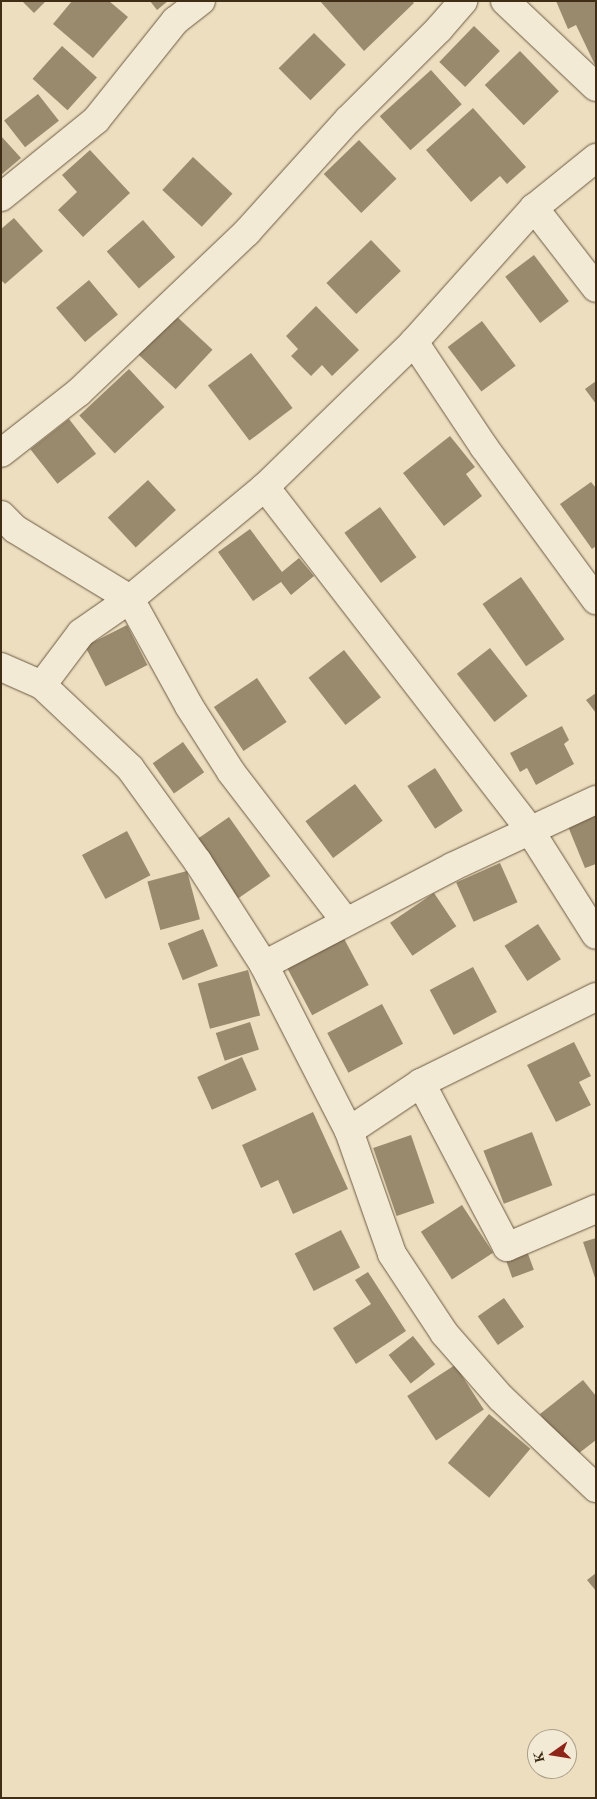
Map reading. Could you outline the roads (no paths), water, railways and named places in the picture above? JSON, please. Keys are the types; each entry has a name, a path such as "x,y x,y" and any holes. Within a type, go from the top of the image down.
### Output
{"street":[{"path":"1,197 96,120 175,21 201,1"},
{"path":"1,453 79,392 247,232 348,120 439,29 463,1"},
{"path":"505,1 596,87"},
{"path":"42,684 81,634 130,599 265,487 414,342 534,208 596,158"},
{"path":"534,208 596,288"},
{"path":"414,342 484,447 596,600"},
{"path":"265,487 530,830 596,935"},
{"path":"1,514 15,529 130,599 189,706 231,772 346,922"},
{"path":"1,667 42,684 130,768 198,862 264,965 349,1131 392,1254 444,1334 501,1398 596,1488"},
{"path":"264,965 452,866 596,800"},
{"path":"349,1131 421,1083 596,997"},
{"path":"421,1083 506,1247 596,1209"}]}
